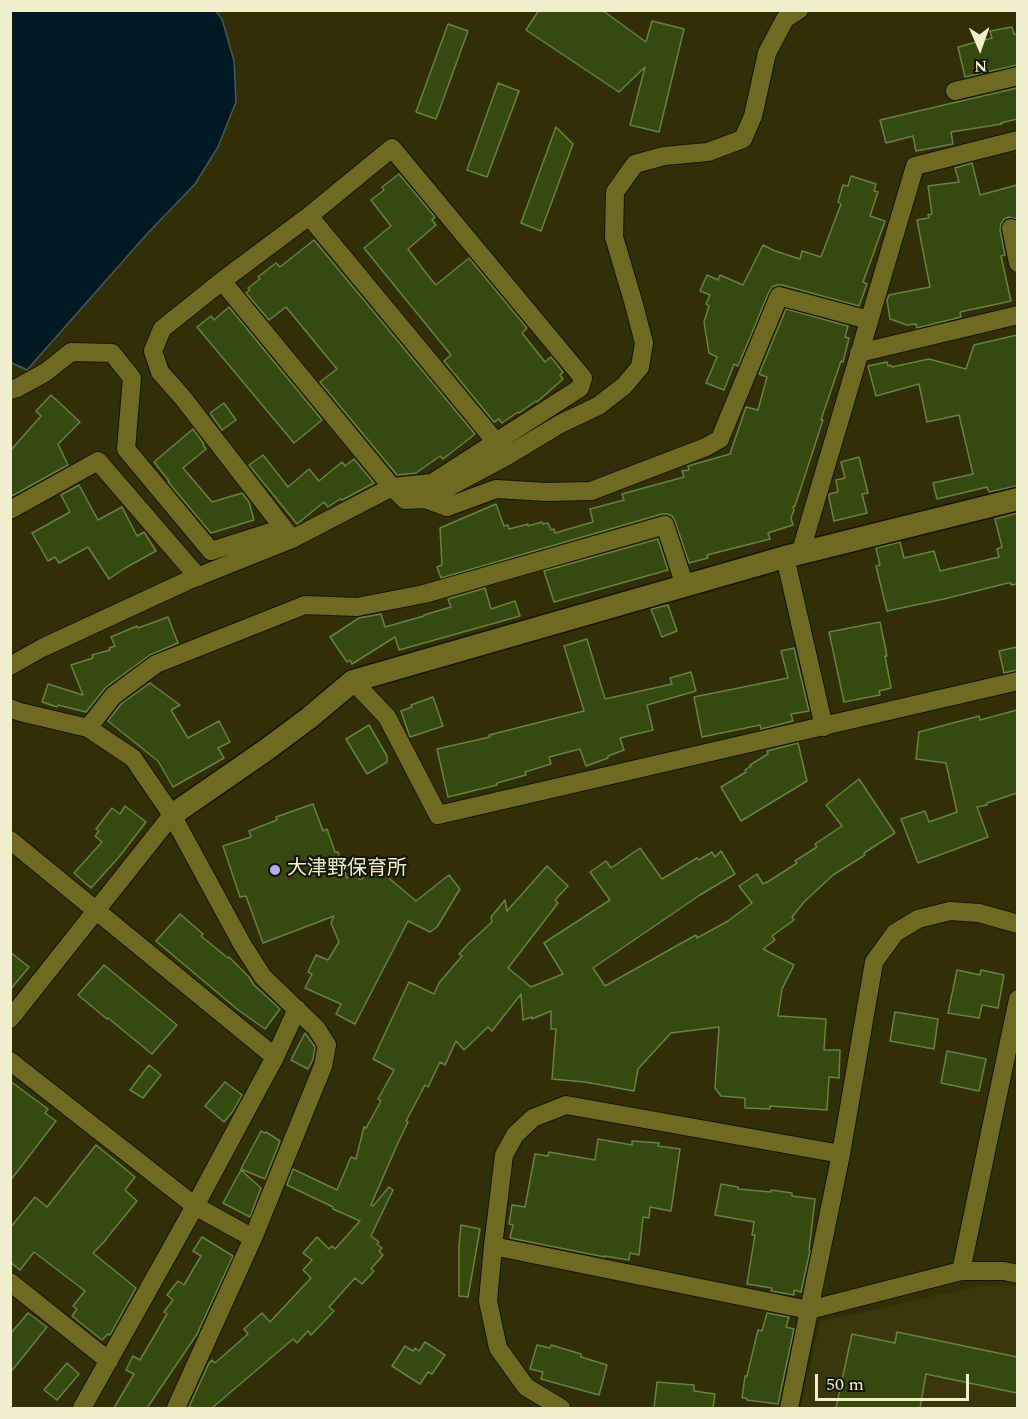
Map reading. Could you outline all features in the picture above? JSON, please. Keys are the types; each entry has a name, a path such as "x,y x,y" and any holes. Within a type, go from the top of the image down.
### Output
{"street":[{"path":"425,499 507,456 560,424 598,406 624,386 640,367 644,343 614,237 615,192 635,164 664,156 708,152 743,139 753,116 767,53 785,19 799,10"},
{"path":"955,91 1017,76"},
{"path":"824,727 793,555 859,353 915,166 1017,141"},
{"path":"10,666 42,648 198,577 287,533 392,487 432,483 580,388 583,378 392,148 309,216 162,329 153,351 160,372 183,398 287,533"},
{"path":"309,216 496,442"},
{"path":"1011,228 1017,263"},
{"path":"222,281 392,487 405,500 425,499 447,507 496,489 546,492 591,491 706,447 720,439 779,296 869,320"},
{"path":"859,353 1017,315"},
{"path":"10,390 46,372 70,352 112,353 132,378 126,448 211,551 287,533"},
{"path":"10,510 98,461 198,577"},
{"path":"10,1019 172,815 300,724 353,681 793,555 1017,499"},
{"path":"88,728 113,696 156,663 305,605 357,607 424,594 665,525 685,586"},
{"path":"353,681 387,717 438,815 1017,681"},
{"path":"10,708 88,728 133,758 172,815 242,944 263,977 316,1028 327,1044 323,1065 253,1238 176,1408"},
{"path":"10,840 275,1057"},
{"path":"789,1408 841,1154 874,962 896,933 918,919 950,911 979,913 1017,924"},
{"path":"960,1271 1017,999"},
{"path":"82,1408 195,1206 275,1057 297,1009"},
{"path":"10,1061 195,1206 253,1238"},
{"path":"561,1408 526,1387 498,1348 488,1301 504,1155 515,1135 533,1118 566,1105 841,1154"},
{"path":"493,1246 809,1310 960,1271 1004,1271 1017,1274"},
{"path":"10,1282 109,1361"}],"shaded area":[{"path":"1017,1285 1017,1408 801,1408 820,1322 979,1286"}],"water":[{"path":"11,10 216,11 222,19 234,61 236,102 218,147 195,184 147,234 27,370 10,362"}],"building":[{"path":"539,10 602,10 646,42 652,21 684,29 659,132 630,125 645,67 619,92 526,30"},
{"path":"448,24 468,31 436,119 416,112"},
{"path":"1012,27 1014,34 1017,34 1017,65 965,77 958,47 992,38 990,31"},
{"path":"498,83 519,91 487,177 467,170"},
{"path":"1017,88 1017,119 1002,124 951,132 953,144 916,151 913,136 886,143 880,120"},
{"path":"556,127 573,144 541,231 521,223"},
{"path":"972,163 980,195 1017,185 1017,219 1009,217 1004,219 1000,230 1005,255 1001,256 1011,301 960,312 961,317 917,328 916,324 907,325 890,319 887,300 889,295 930,287 917,220 929,218 928,215 932,214 928,186 959,182 955,168"},
{"path":"399,174 435,217 432,220 436,225 408,249 426,273 436,285 469,258 527,328 522,333 545,362 551,357 563,372 560,375 563,379 537,402 502,423 499,419 494,422 444,361 451,355 364,248 391,226 371,200 384,190 382,187"},
{"path":"851,176 876,184 874,191 878,192 870,216 885,221 863,282 867,284 859,306 782,285 772,287 738,366 734,364 724,390 706,383 717,357 709,353 704,322 709,306 706,304 710,295 700,291 707,275 718,280 720,275 743,285 763,245 800,259 802,251 821,257 841,204 838,202 843,185 848,186"},
{"path":"314,240 475,434 443,459 440,456 416,473 397,475 320,382 337,369 286,307 269,320 246,293 250,290 248,288 260,279 258,277 276,263 280,267"},
{"path":"229,307 322,420 294,443 197,327 211,316 214,320"},
{"path":"786,309 848,326 845,337 849,338 843,362 841,361 793,507 791,518 793,525 768,533 770,539 707,555 708,558 689,563 675,521 672,516 662,514 441,578 437,567 442,565 440,528 496,504 504,526 508,525 509,529 542,522 543,524 548,523 555,533 593,522 590,509 624,500 622,494 684,477 682,471 689,470 688,466 730,454 746,407 758,410 767,377 759,374"},
{"path":"1017,335 1017,486 989,492 987,487 937,499 933,483 973,474 959,415 927,422 919,384 876,396 868,366 887,362 888,366 892,367 929,359 966,369 974,345"},
{"path":"51,395 80,422 58,444 68,465 10,497 10,451 41,416 36,411"},
{"path":"224,403 236,420 222,430 210,413"},
{"path":"193,429 206,449 183,468 212,502 242,493 249,502 254,520 211,533 154,462"},
{"path":"263,455 288,487 309,469 319,481 342,462 345,466 354,459 374,483 328,507 324,502 297,524 249,465"},
{"path":"859,457 868,493 862,494 867,513 834,521 829,494 838,492 836,480 845,478 841,462"},
{"path":"79,485 98,520 122,507 137,536 144,532 156,551 109,579 88,547 59,563 55,557 48,561 32,533 70,512 61,495"},
{"path":"1017,513 1017,584 1008,583 887,611 876,566 880,565 876,548 900,542 904,558 934,551 940,571 999,557 997,549 1002,547 995,519"},
{"path":"658,539 668,570 554,602 544,571"},
{"path":"485,588 491,609 515,601 520,616 399,650 395,637 352,664 350,660 347,662 330,637 359,618 381,614 385,627 451,607 448,599"},
{"path":"668,605 677,631 662,637 651,609"},
{"path":"168,617 178,643 150,655 106,687 86,712 42,702 48,684 83,695 71,665 110,650 109,648 115,646 111,637"},
{"path":"880,622 891,688 879,691 880,695 844,702 829,632"},
{"path":"587,639 605,699 672,684 670,678 691,672 696,691 647,705 653,730 620,738 624,750 608,758 586,766 580,749 549,757 551,764 525,772 526,775 448,797 437,749 584,711 564,646"},
{"path":"1017,647 1017,670 1004,673 999,651"},
{"path":"794,648 809,711 791,714 793,721 761,729 760,725 702,737 694,697 788,678 781,651"},
{"path":"150,683 180,705 171,710 188,738 219,721 230,742 218,748 224,758 173,787 158,761 108,721 121,704"},
{"path":"433,697 443,726 410,737 401,711"},
{"path":"1017,710 1017,793 977,807 988,837 918,863 901,819 925,811 929,822 957,812 946,763 916,759 919,732 979,716 980,720"},
{"path":"369,725 387,756 387,762 367,774 346,739"},
{"path":"798,743 807,781 741,821 721,787 746,772 745,770 750,765 768,754 767,751"},
{"path":"859,779 895,833 833,875 804,902 792,917 794,920 772,936 775,940 763,949 794,965 782,989 778,1016 826,1019 824,1050 840,1050 839,1078 829,1077 827,1110 770,1106 770,1109 745,1108 745,1098 721,1096 715,1088 719,1027 671,1033 638,1069 634,1091 585,1082 552,1079 556,1029 551,1029 551,1011 532,1019 532,1017 523,1020 521,994 492,1031 488,1027 464,1050 456,1041 445,1065 440,1062 428,1087 425,1085 406,1121 408,1122 371,1205 373,1206 389,1187 393,1190 371,1236 379,1242 377,1244 382,1248 379,1251 383,1255 371,1269 374,1271 362,1284 355,1278 329,1307 334,1311 311,1335 308,1331 297,1343 293,1339 212,1408 189,1407 209,1363 212,1360 215,1363 248,1334 244,1329 262,1313 270,1322 311,1278 303,1270 312,1260 303,1253 317,1237 329,1249 332,1246 335,1249 360,1221 287,1185 293,1169 337,1190 351,1157 356,1159 364,1127 366,1128 381,1101 378,1099 394,1070 373,1059 409,982 434,994 439,983 462,956 459,954 492,922 491,917 505,900 507,911 547,866 568,886 555,900 558,903 508,968 531,987 563,974 544,943 610,900 590,872 606,861 611,868 640,848 662,879 697,858 699,860 712,852 715,857 721,851 735,874 700,895 593,968 605,986 696,935 697,938 728,921 752,903 739,886 757,874 763,884 766,883 797,863 795,861 817,847 815,844 842,826 826,805"},
{"path":"313,804 323,831 327,829 335,852 338,852 347,878 355,873 360,880 377,868 416,901 449,875 460,889 437,927 430,932 408,921 355,1024 336,1014 341,1004 305,988 312,974 308,972 316,955 328,960 339,942 331,923 334,916 263,943 246,896 240,897 223,846 251,837 249,831 277,820 276,817"},
{"path":"125,806 146,822 91,888 74,873 102,842 95,836 99,831 96,829 112,808 120,814"},
{"path":"180,914 203,934 201,936 229,957 280,1009 265,1029 237,1009 156,941"},
{"path":"10,952 29,967 10,990"},
{"path":"104,965 177,1025 152,1054 78,995"},
{"path":"957,970 980,975 981,970 1004,975 998,1008 982,1005 979,1018 948,1013"},
{"path":"895,1012 938,1019 934,1049 890,1041"},
{"path":"305,1033 315,1047 308,1069 291,1060"},
{"path":"947,1051 986,1059 979,1091 941,1083"},
{"path":"149,1065 161,1075 143,1098 130,1090"},
{"path":"10,1081 48,1109 45,1113 56,1121 10,1181"},
{"path":"225,1082 242,1095 224,1122 205,1106"},
{"path":"261,1131 280,1141 265,1179 241,1169"},
{"path":"598,1139 632,1145 632,1141 659,1143 658,1146 680,1149 671,1211 650,1207 649,1218 643,1217 639,1255 630,1253 629,1260 605,1257 510,1238 513,1225 509,1224 512,1205 525,1207 535,1154 548,1156 549,1152 595,1160"},
{"path":"96,1145 135,1177 125,1190 137,1201 93,1253 136,1288 110,1335 108,1334 102,1340 72,1316 77,1309 73,1306 85,1291 34,1252 20,1270 10,1262 10,1228 35,1197 47,1207"},
{"path":"241,1170 261,1188 250,1217 223,1203"},
{"path":"721,1184 738,1187 738,1189 792,1193 792,1196 815,1199 810,1251 801,1292 794,1290 794,1295 771,1291 772,1288 747,1284 755,1235 752,1235 754,1222 715,1215"},
{"path":"461,1225 480,1229 468,1297 459,1296"},
{"path":"202,1237 233,1256 197,1334 147,1408 114,1408 134,1374 126,1370 133,1356 140,1360 167,1314 164,1312 173,1300 167,1295 178,1281 184,1285 201,1256 193,1251"},
{"path":"28,1313 47,1327 10,1373 10,1334"},
{"path":"767,1313 789,1317 786,1327 794,1329 778,1404 742,1398 745,1376 747,1376 758,1330 762,1331"},
{"path":"897,1332 1017,1357 1017,1393 926,1374 920,1408 836,1408 852,1334 895,1343"},
{"path":"425,1342 445,1355 432,1374 428,1372 420,1384 392,1366 405,1346 413,1351 415,1348 419,1351"},
{"path":"537,1345 550,1348 551,1345 607,1365 599,1395 541,1379 543,1372 530,1369"},
{"path":"67,1363 79,1374 57,1400 44,1390"},
{"path":"657,1382 694,1385 694,1391 715,1394 713,1408 654,1408"}],"place":[{"name":"大津野保育所","path":"275,870"}]}
